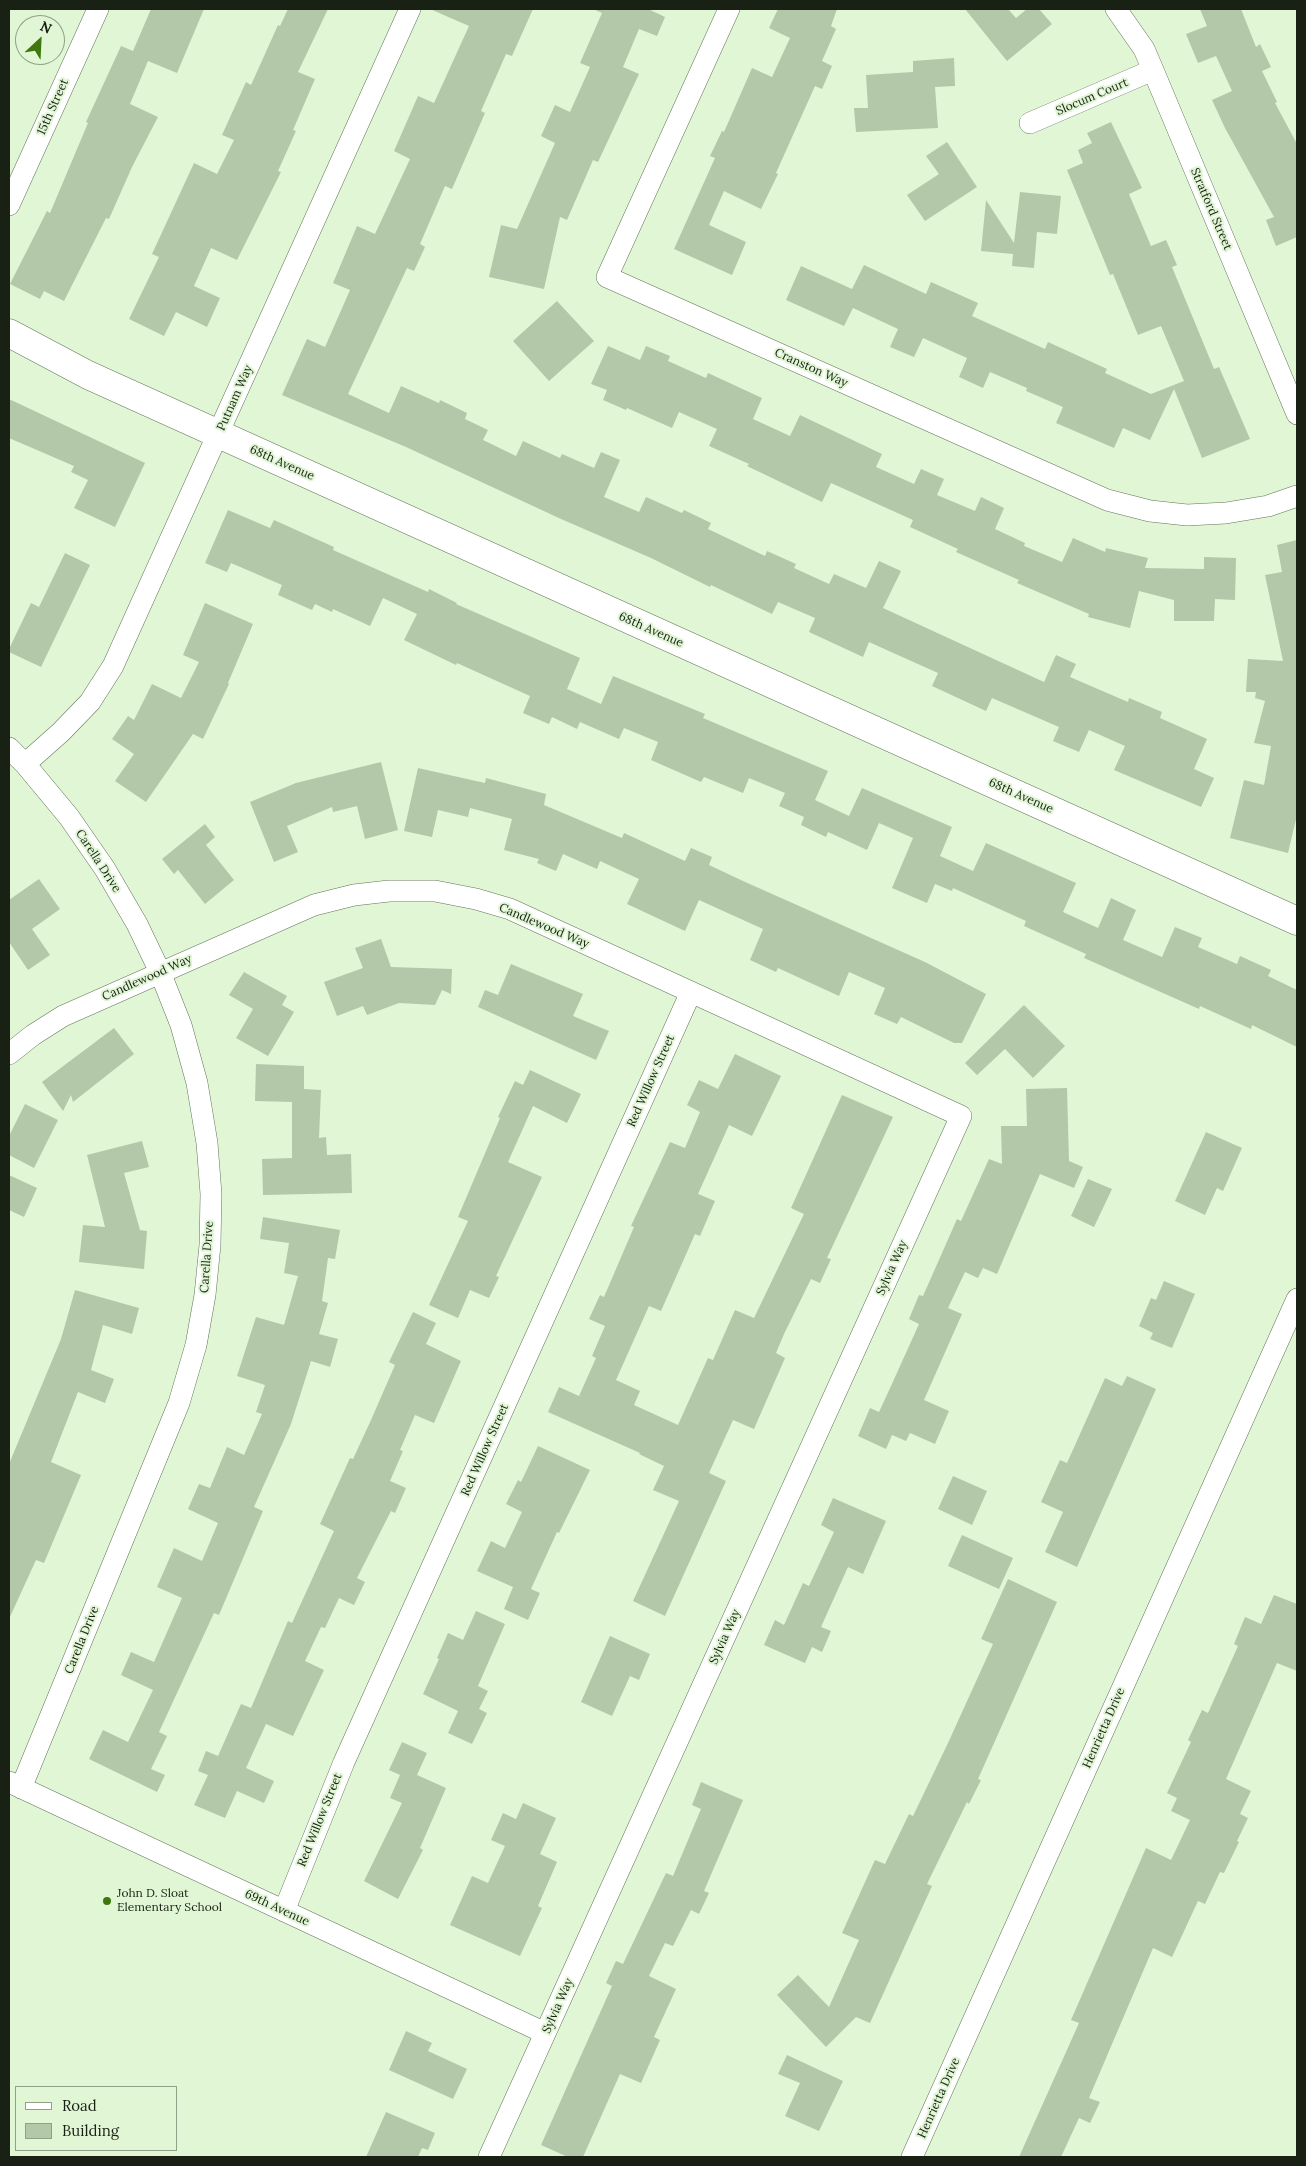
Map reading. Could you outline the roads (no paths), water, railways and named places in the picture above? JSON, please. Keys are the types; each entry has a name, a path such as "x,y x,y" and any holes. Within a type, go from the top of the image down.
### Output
{"street":[{"name":"15th Street","path":"9,205 98,9"},
{"name":"Putnam Way","path":"25,764 61,732 90,702 113,666 410,9"},
{"name":"Cranston Way","path":"729,9 607,276 1107,500 1150,511 1187,515 1226,514 1268,506 1297,496"},
{"name":"Stratford Street","path":"1116,9 1144,49 1154,70 1297,414"},
{"name":"Slocum Court","path":"1030,123 1154,70"},
{"name":"68th Avenue","path":"9,333 88,375 218,435 1297,921"},
{"name":"Carella Drive","path":"9,748 25,764 69,817 106,868 137,924 160,972 181,1025 197,1083 207,1143 211,1194 210,1245 205,1295 196,1345 179,1403 15,1785"},
{"name":"Candlewood Way","path":"9,1054 33,1035 63,1016 314,905 354,895 389,891 435,891 476,899 510,909 961,1116"},
{"name":"Red Willow Street","path":"284,1911 348,1753 691,992"},
{"name":"Sylvia Way","path":"489,2157 961,1116"},
{"name":"Henrietta Drive","path":"912,2157 1297,1299"},
{"name":"69th Avenue","path":"15,1785 545,2033"}],"place":[{"name":"John D. Sloat Elementary School","path":"107,1901"}]}
